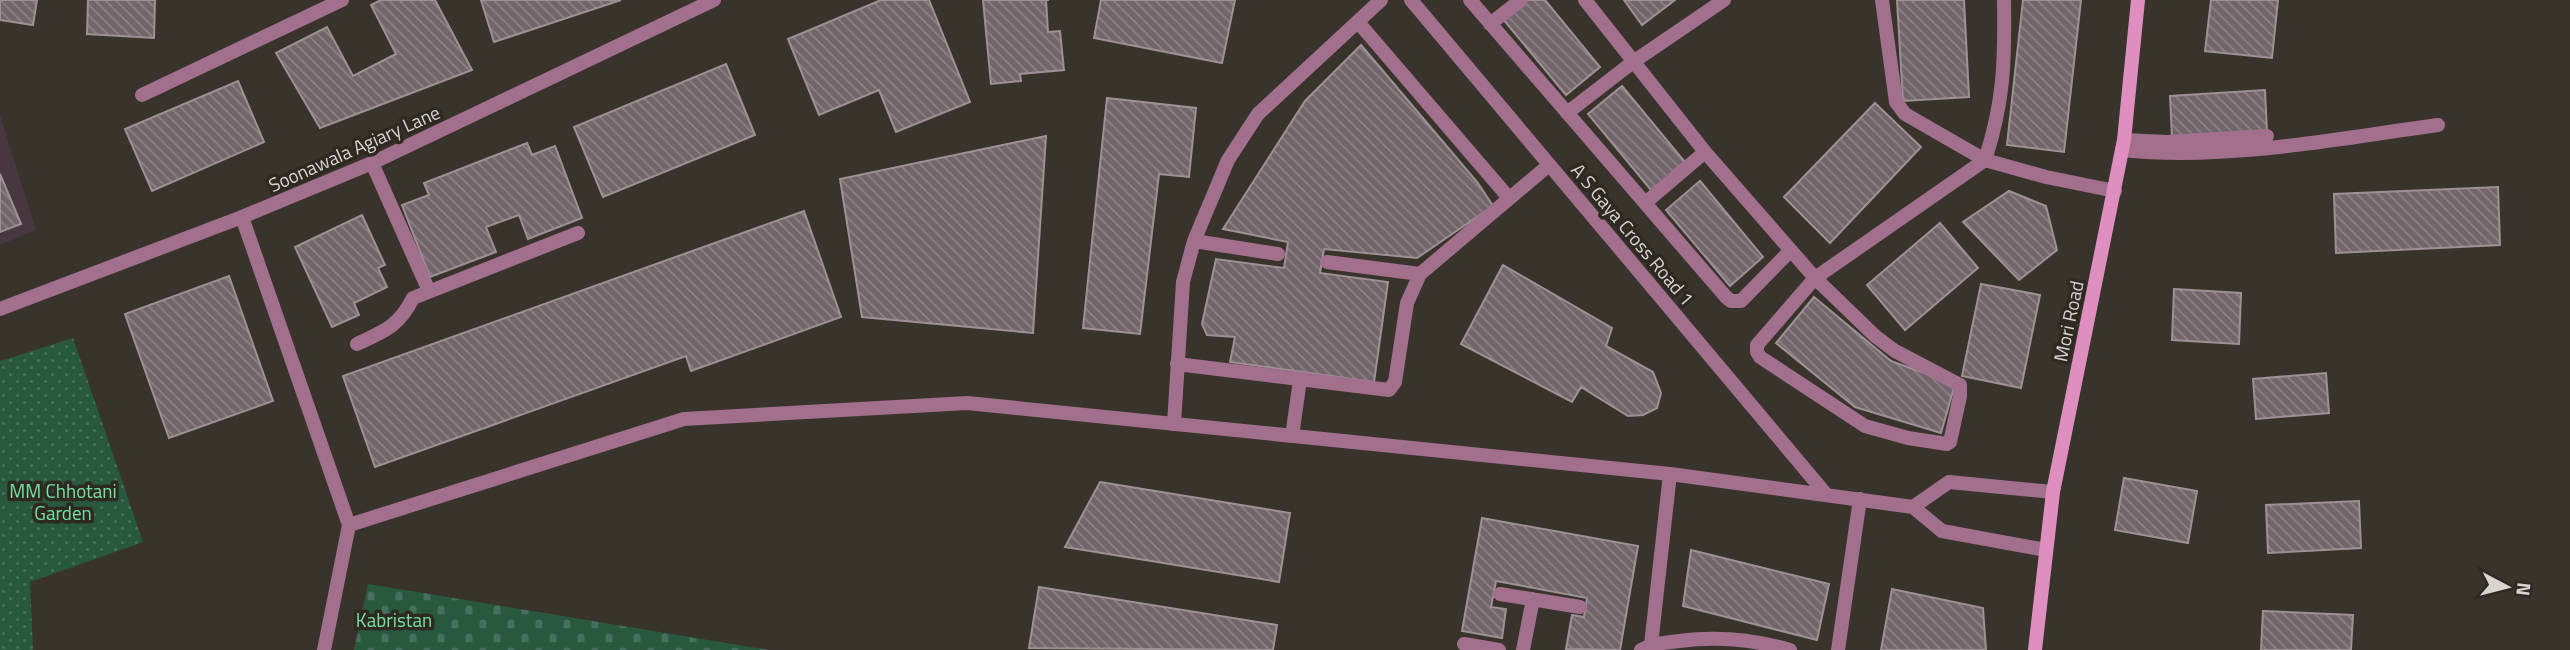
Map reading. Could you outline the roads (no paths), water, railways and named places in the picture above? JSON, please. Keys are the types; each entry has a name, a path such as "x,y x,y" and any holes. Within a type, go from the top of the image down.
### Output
{"main road":[{"name":"Mori Road","path":"2035,650 2053,492 2123,145 2138,0"}],"street":[{"path":"142,95 342,0"},
{"name":"Soonawala Agiary Lane","path":"0,309 242,217 372,163 714,0"},
{"path":"1174,424 1183,282 1194,241 1228,160 1258,114 1381,0"},
{"name":"A S Gaya Cross Road 1","path":"1411,0 1825,494"},
{"path":"1470,0 1731,301 1745,298 1790,251"},
{"path":"1490,24 1521,0"},
{"path":"1584,0 1705,152 1815,278 1875,336 1895,351 1960,385 1950,442 1947,444 1908,438 1864,426 1760,357 1757,345 1815,278 1984,160 1996,123 2005,67 2004,0"},
{"path":"1567,113 1633,62 1724,0"},
{"path":"1882,0 1896,102 1905,114 1984,160 2046,177 2115,191"},
{"path":"1358,22 1509,198"},
{"path":"2123,145 2159,154 2248,150 2438,125"},
{"path":"2123,145 2267,136"},
{"path":"1645,203 1705,152"},
{"path":"372,163 429,291"},
{"path":"1177,364 1382,391 1393,388 1407,303 1420,274 1549,164"},
{"path":"242,217 349,525 324,650"},
{"path":"357,344 389,330 404,316 413,298 578,233"},
{"path":"1194,241 1278,254"},
{"path":"1327,262 1420,274"},
{"path":"1292,436 1300,380"},
{"path":"349,525 684,419 967,403 1670,474 1825,494 1913,507 1942,531 2046,550"},
{"path":"1670,474 1646,647 1699,638 1790,650"},
{"path":"1913,507 1949,482 2053,492"},
{"path":"1838,650 1860,499"},
{"path":"1500,594 1580,607"},
{"path":"1523,650 1533,599"},
{"path":"1464,644 1499,650"}],"park label":[{"name":"MM Chhotani Garden","path":"63,501"},
{"name":"Kabristan","path":"394,619"}]}
